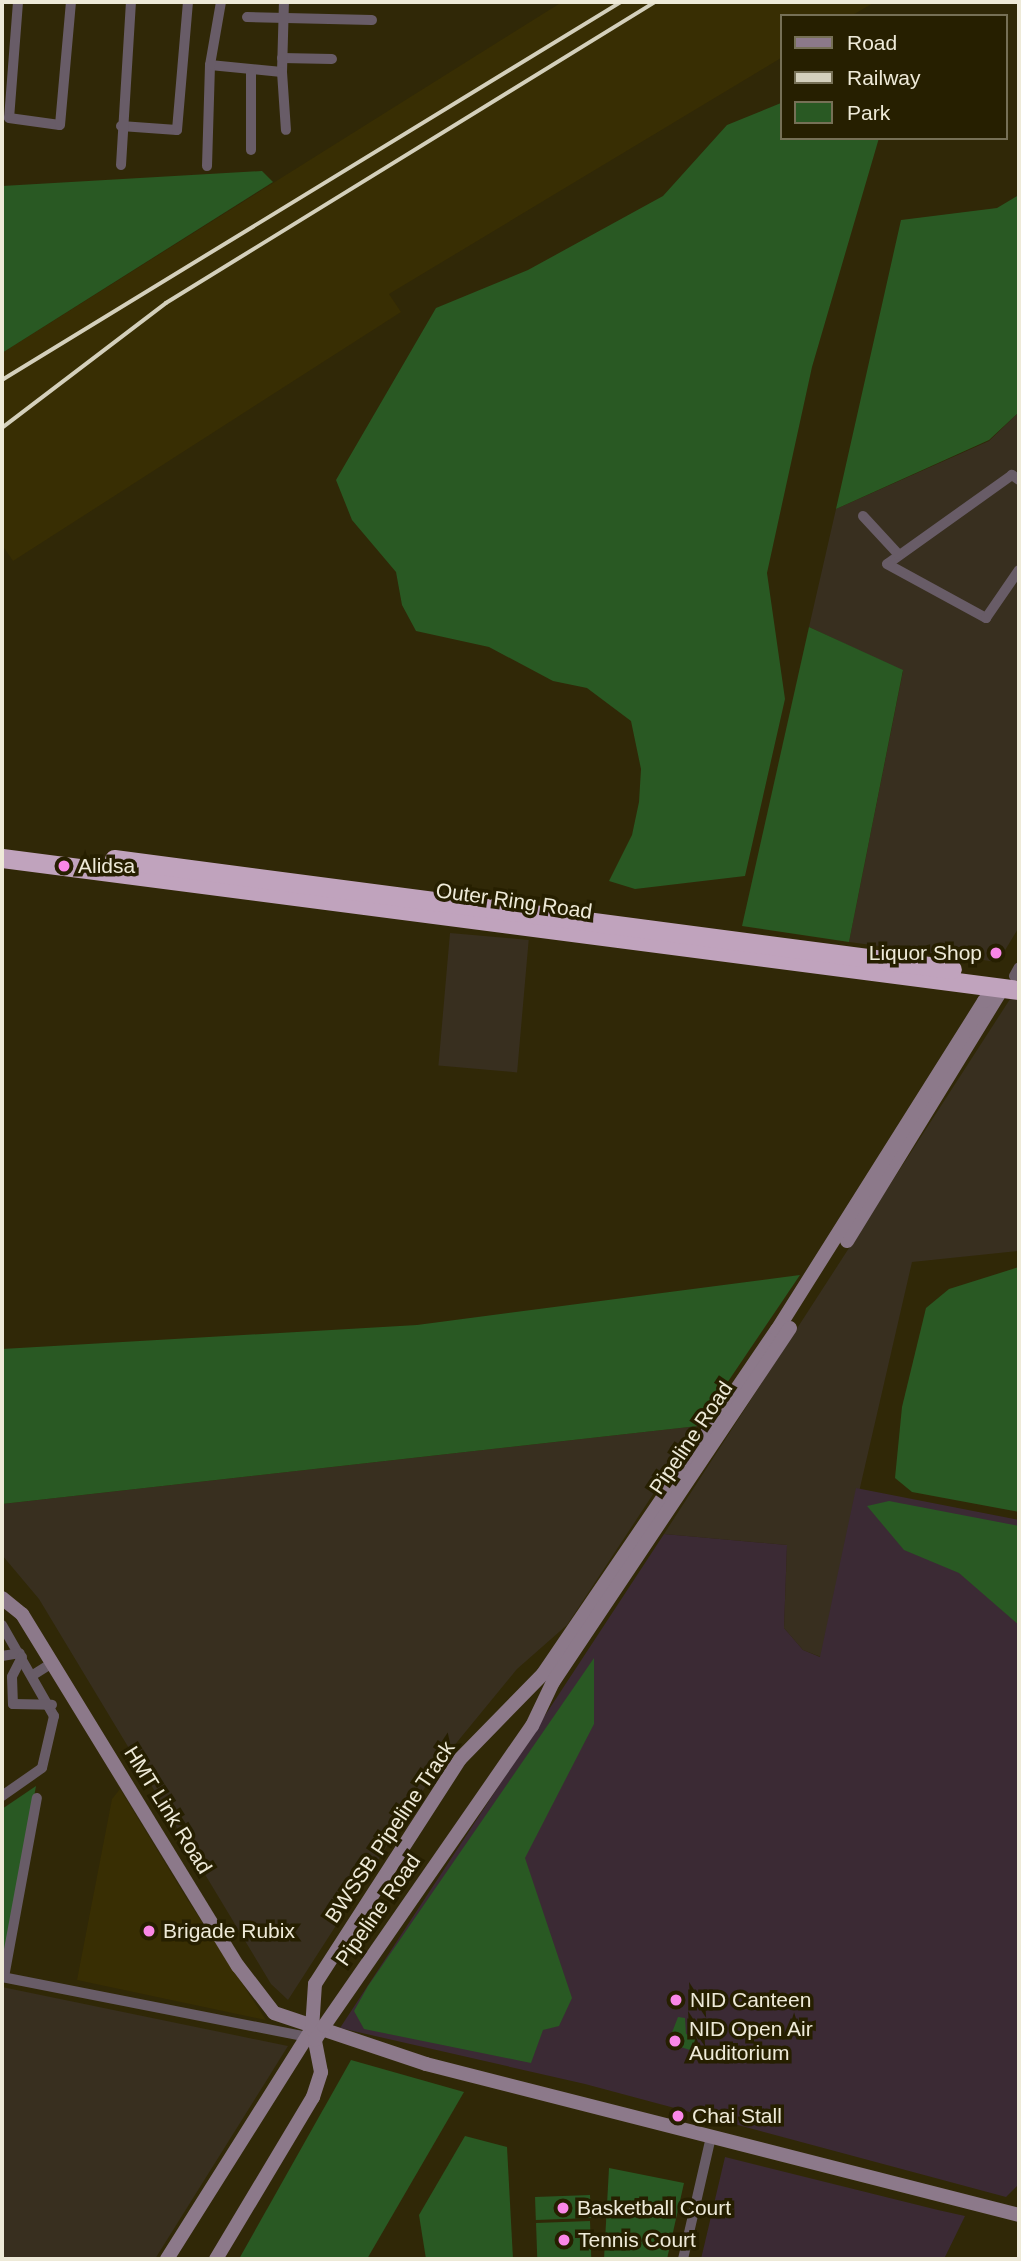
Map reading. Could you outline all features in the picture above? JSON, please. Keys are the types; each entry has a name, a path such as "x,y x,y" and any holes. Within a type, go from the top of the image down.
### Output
{"highway":[{"name":"Outer Ring Road","path":"2,847 372,888 1015,980"},
{"name":"Outer Ring Road","path":"2,858 1015,980"}],"main road":[{"name":"Pipeline Road","path":"167,2259 314,2035 532,1726 553,1682 970,1035 984,1001 1015,980"},
{"name":"Pipeline Road","path":"777,1330 970,1035"},
{"name":"BWSSB Pipeline Track","path":"314,2035 315,1984 460,1759 543,1674 777,1330"},
{"name":"HMT Link Road","path":"4,1598 52,1663 238,1966 274,2013 314,2035 711,2137 1018,2212"},
{"path":"216,2259 313,2097 321,2072 314,2035"}],"street":[{"path":"18,2 9,118 60,125 71,2"},
{"path":"121,165 121,126 131,2"},
{"path":"121,126 177,130 188,2"},
{"path":"207,166 210,65 222,2"},
{"path":"284,2 282,72 286,130"},
{"path":"247,17 372,20"},
{"path":"282,58 332,59"},
{"path":"210,65 282,72"},
{"path":"251,71 251,150"},
{"path":"1019,480 1012,475 887,564 986,618 1019,570"},
{"path":"863,516 899,555"},
{"path":"2,1625 52,1705 42,1768 2,1796"},
{"path":"2,1656 21,1655"},
{"path":"21,1655 12,1676 13,1704 52,1705"},
{"path":"33,1675 52,1663"},
{"path":"44,1691 62,1679"},
{"path":"37,1798 3,1977 314,2035"},
{"path":"683,2259 711,2137"}],"shaded area":[{"path":"562,2 875,2 854,14 780,14 780,59 389,294 401,312 13,561 2,545 2,353"},
{"path":"1019,412 1019,927 998,962 849,942 903,671 809,627 836,509 989,441"},
{"path":"450,933 529,940 517,1072 438,1065"},
{"path":"1012,996 1019,997 1019,1251 912,1262 821,1657 803,1650 784,1628 787,1545 664,1534"},
{"path":"698,1426 567,1625 517,1669 444,1758 288,2000 271,1984 39,1599 2,1555 2,1504"},
{"path":"856,1488 1019,1520 1019,2184 1006,2197 585,2084 340,2028 664,1534 787,1545 784,1628 803,1650 820,1657"},
{"path":"120,1789 187,1899 266,2020 77,1980 112,1799"},
{"path":"2,1987 288,2046 155,2259 2,2259"},
{"path":"725,2157 965,2216 944,2259 701,2259"}],"green space":[{"path":"780,103 780,140 878,140 812,367 767,573 785,699 745,876 635,889 609,881 632,835 639,802 641,769 631,721 587,688 553,681 489,647 416,631 402,605 396,572 352,520 336,480 436,308 528,270 663,196 727,125"},
{"path":"262,171 273,182 2,353 2,186"},
{"path":"1019,195 1019,412 989,440 836,509 901,220 997,208"},
{"path":"809,627 903,670 849,942 742,926"},
{"path":"1019,1267 1019,1512 912,1492 895,1478 902,1407 926,1308 949,1289"},
{"path":"800,1275 698,1426 2,1504 2,1349 417,1325"},
{"path":"889,1501 1019,1526 1019,1625 959,1573 904,1550 867,1506"},
{"path":"594,1658 594,1724 525,1858 572,1998 559,2026 543,2030 531,2063 364,2029 354,2011 368,1986"},
{"path":"36,1786 2,1967 2,1809"},
{"path":"678,2017 685,2018 686,2034 697,2038 690,2050 668,2043"},
{"path":"351,2060 464,2092 367,2259 239,2259"},
{"path":"465,2136 507,2147 513,2259 426,2259 419,2215"},
{"path":"609,2168 684,2183 667,2259 604,2259"},
{"name":"Basketball Court","path":"590,2195 591,2218 536,2220 535,2197"},
{"name":"Tennis Court","path":"590,2221 591,2257 537,2259 536,2223"}],"railway":[{"path":"2,380 621,2"},
{"path":"2,428 166,303 655,2"}],"place":[{"name":"Alidsa","path":"64,866"},
{"name":"Liquor Shop","path":"996,953"},
{"name":"Brigade Rubix","path":"149,1931"},
{"name":"NID Canteen","path":"676,2000"},
{"name":"NID Open Air Auditorium","path":"675,2041"},
{"name":"Chai Stall","path":"678,2116"},
{"name":"Basketball Court","path":"563,2208"},
{"name":"Tennis Court","path":"564,2240"}]}
